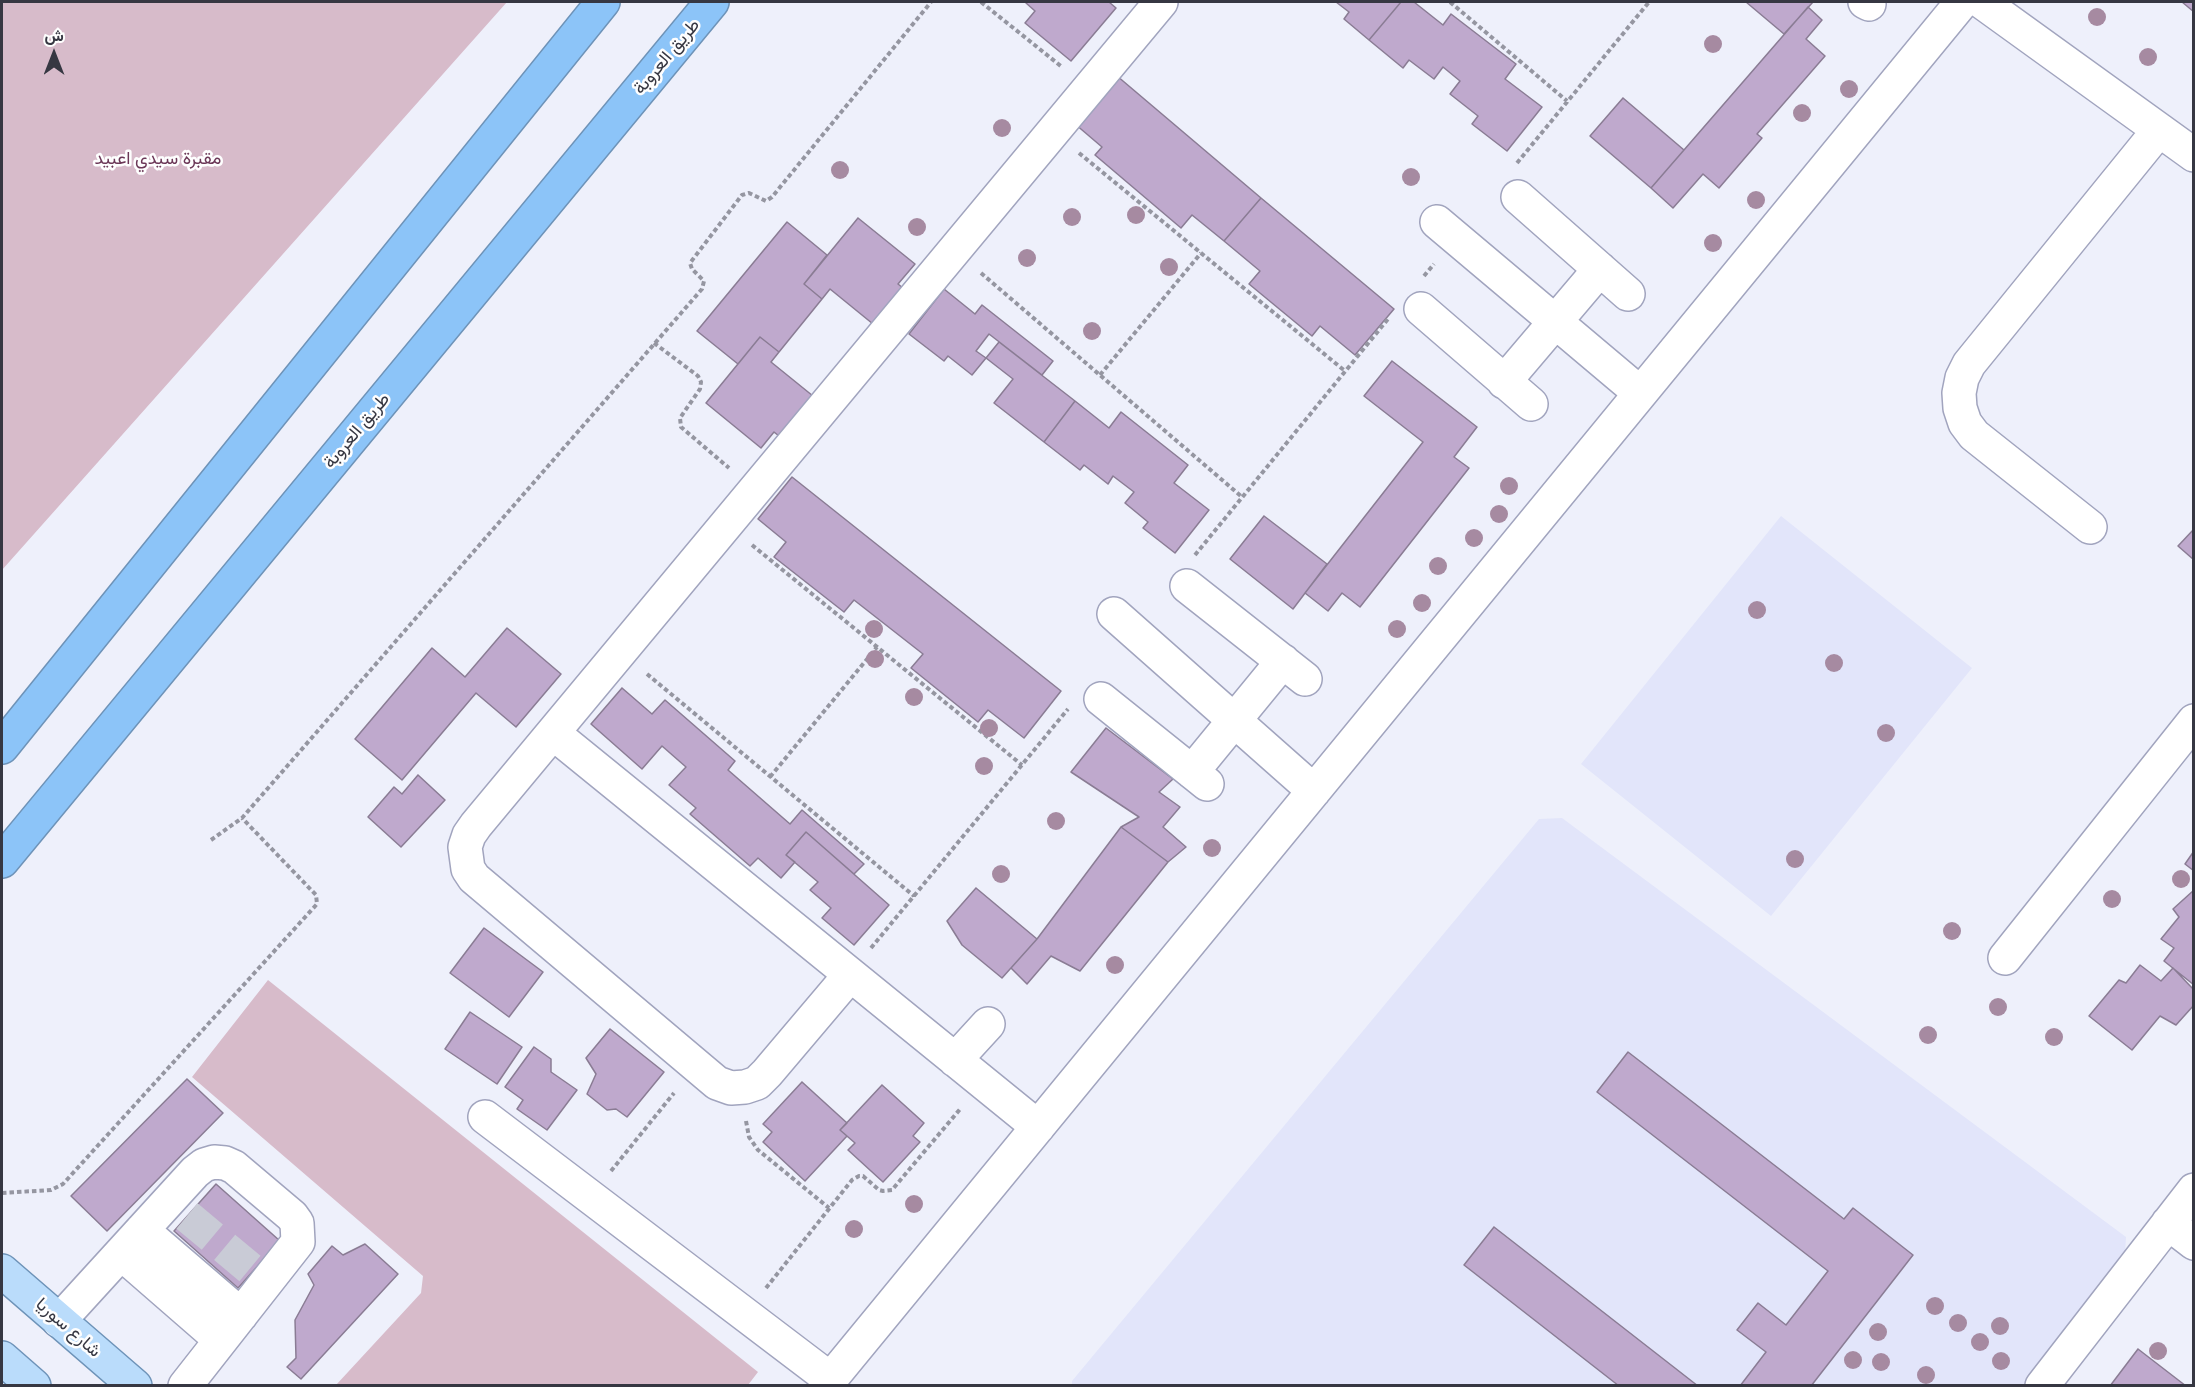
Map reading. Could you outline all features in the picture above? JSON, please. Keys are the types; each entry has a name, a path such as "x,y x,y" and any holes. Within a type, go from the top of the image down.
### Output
{"highway":[{"path":"2,747 603,2"},
{"name":"طريق العروبة","path":"2,861 712,2"}],"main road":[{"name":"شارع سوريا","path":"2,1271 135,1386"},
{"path":"2,1358 34,1386"}],"street":[{"path":"850,975 757,1083 731,1088 717,1083 696,1066 482,885 468,869 465,847 469,835 553,732 1161,2"},
{"path":"485,1117 745,1314 828,1382 1962,2"},
{"path":"1982,2 2193,155"},
{"path":"2090,527 1974,435 1965,423 1960,408 1959,393 1962,378 1969,363 2159,130"},
{"path":"1518,197 1628,294"},
{"path":"1446,230 1640,393"},
{"path":"1504,382 1600,269"},
{"path":"1410,302 1531,404"},
{"path":"1086,702 1200,778 1234,720 1294,670 1189,573"},
{"path":"1114,614 1314,791"},
{"path":"2005,958 2193,721"},
{"path":"553,732 1038,1127"},
{"path":"955,1060 988,1024"},
{"path":"59,1321 153,1227 204,1165 214,1162 234,1167 292,1215 297,1222 298,1242 293,1251 258,1280 231,1327 185,1386"},
{"path":"2043,1386 2193,1190"},
{"path":"2168,1223 2193,1243"},
{"path":"153,1227 231,1327"}],"path":[{"path":"211,840 242,818 702,289 704,281 692,269 690,263 742,195 749,192 766,201 772,197 931,2"},
{"path":"981,2 1088,88"},
{"path":"1450,2 1567,101"},
{"path":"1516,165 1649,2"},
{"path":"1053,131 1345,371"},
{"path":"1189,573 1242,497 1345,371 1410,302 1446,230"},
{"path":"954,250 1242,497"},
{"path":"1100,375 1201,253"},
{"path":"654,343 698,376 701,382 700,389 680,418 681,427 756,489"},
{"path":"726,524 1022,765"},
{"path":"770,777 877,647"},
{"path":"620,651 914,896"},
{"path":"850,975 1022,765 1086,702"},
{"path":"2,1193 51,1190 63,1184 317,904 316,895 242,818"},
{"path":"590,1197 696,1066"},
{"path":"745,1314 852,1180 863,1176 879,1190 892,1190 983,1083"},
{"path":"745,1087 746,1129 753,1144 829,1208"}],"shaded area":[{"path":"1781,516 1972,668 1771,916 1581,764"},
{"path":"1562,818 2126,1237 2125,1254 2023,1385 1072,1386 1072,1381 1539,819"}],"green space":[{"name":"مقبرة سيدي اعبيد","path":"2,2 507,2 2,570"},
{"path":"268,980 758,1372 748,1385 336,1385 421,1293 423,1276 192,1077"}],"building":[{"path":"1027,2 1109,2 1116,8 1071,61 1025,23 1035,11"},
{"path":"1336,2 1401,2 1369,40 1344,19 1349,12"},
{"path":"1401,2 1414,2 1443,25 1451,14 1516,64 1505,79 1542,107 1507,151 1472,124 1478,116 1450,94 1460,81 1443,67 1434,79 1409,60 1403,68 1369,40"},
{"path":"1746,2 1813,2 1784,34"},
{"path":"2182,2 2194,2 2194,12"},
{"path":"1808,7 1822,20 1806,39 1825,56 1757,134 1762,138 1719,188 1703,174 1673,208 1651,188"},
{"path":"1110,70 1261,198 1224,241 1192,215 1181,228 1095,155 1102,147 1068,118"},
{"path":"1623,98 1684,150 1651,188 1590,136"},
{"path":"1261,198 1394,309 1355,355 1320,326 1312,336 1249,284 1260,271 1224,241"},
{"path":"858,218 915,264 898,284 903,288 873,324 830,289 822,299 804,284"},
{"path":"787,222 827,255 804,284 822,299 779,352 760,337 738,364 697,331"},
{"path":"944,289 975,314 982,305 1053,361 1042,375 989,334 976,351 986,358 972,375 948,356 944,361 909,334"},
{"path":"760,337 779,352 771,362 813,396 779,436 774,432 761,448 706,403"},
{"path":"999,342 1075,401 1044,442 994,403 1013,379 986,358"},
{"path":"1392,361 1477,427 1454,457 1469,468 1360,607 1342,593 1328,611 1305,593 1423,442 1364,396"},
{"path":"1075,401 1109,428 1121,412 1188,465 1174,483 1209,510 1175,553 1143,528 1148,522 1125,503 1134,492 1113,476 1108,484 1084,465 1080,470 1044,442"},
{"path":"792,477 1061,691 1024,738 988,710 978,722 911,668 923,654 854,600 844,612 774,557 786,542 758,519"},
{"path":"1264,516 1327,564 1293,609 1230,559"},
{"path":"2194,529 2194,560 2178,546"},
{"path":"507,628 561,674 516,727 476,693 402,780 355,739 432,648 465,677"},
{"path":"622,688 652,714 665,700 735,761 728,770 790,824 802,810 864,864 854,874 806,832 786,855 795,862 781,878 758,858 750,866 690,814 696,808 669,785 686,767 662,746 642,769 591,724"},
{"path":"1106,728 1173,779 1159,792 1180,807 1163,827 1186,847 1168,862 1121,827 1139,817 1071,772"},
{"path":"418,775 445,800 401,847 368,817 394,787 402,794"},
{"path":"1121,827 1168,862 1080,971 1051,956 1027,984 1011,968 1037,939"},
{"path":"806,832 889,905 854,945 822,918 831,908 810,890 818,882 786,855"},
{"path":"2194,851 2194,871 2185,864"},
{"path":"976,888 1037,939 1002,978 962,945 947,921"},
{"path":"2194,890 2194,985 2164,961 2174,948 2161,939 2179,917 2173,909"},
{"path":"484,928 543,972 509,1017 450,973"},
{"path":"2140,965 2161,981 2173,968 2194,990 2194,1005 2176,1025 2160,1016 2132,1050 2089,1016 2119,980 2126,983"},
{"path":"470,1012 522,1047 497,1084 445,1049"},
{"path":"610,1029 664,1072 627,1117 616,1109 607,1110 587,1094 596,1074 586,1058"},
{"path":"534,1047 551,1059 551,1072 577,1090 547,1130 517,1109 523,1100 505,1087"},
{"path":"1628,1052 1844,1219 1853,1208 1913,1255 1811,1386 1740,1386 1766,1352 1737,1330 1758,1303 1786,1325 1828,1271 1597,1092"},
{"path":"187,1079 223,1113 107,1231 71,1196"},
{"path":"802,1082 847,1123 840,1130 847,1136 805,1181 763,1142 772,1132 763,1124"},
{"path":"882,1085 924,1123 913,1136 920,1142 883,1182 848,1150 855,1143 840,1130"},
{"path":"216,1184 280,1241 238,1288 174,1231"},
{"path":"1494,1227 1698,1386 1619,1386 1464,1265"},
{"path":"365,1244 398,1274 301,1379 287,1367 296,1358 295,1320 314,1285 308,1274 332,1246 343,1255"},
{"path":"2138,1349 2186,1386 2110,1386"}],"tunnel":[{"path":"187,1216 253,1271"}]}
